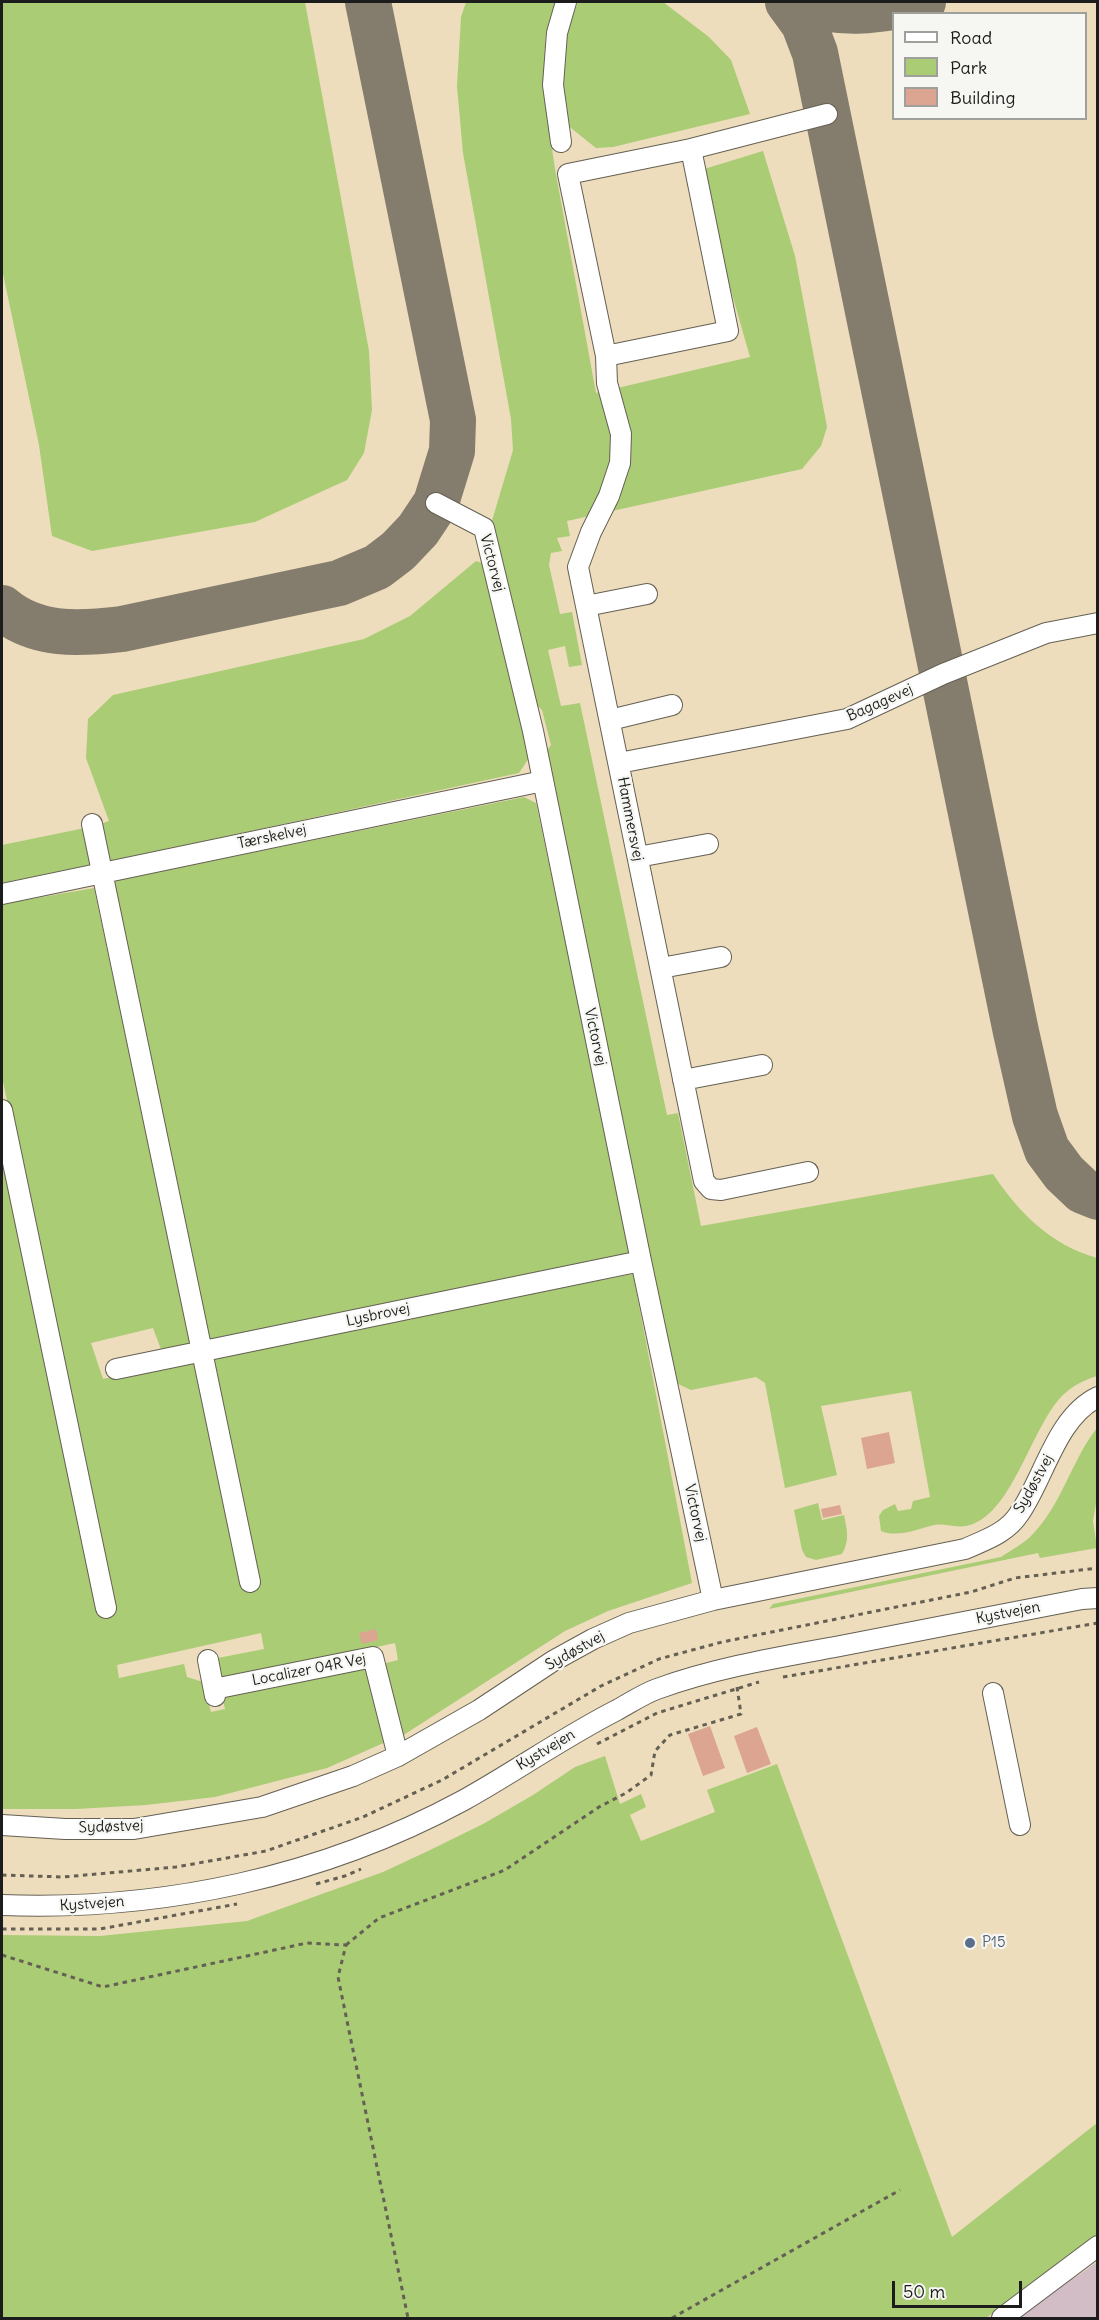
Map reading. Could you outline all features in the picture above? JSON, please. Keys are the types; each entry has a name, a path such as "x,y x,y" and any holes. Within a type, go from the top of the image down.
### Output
{"street":[{"path":"561,142 553,85 557,33 566,2"},
{"path":"606,356 728,331 691,149 827,114"},
{"name":"Hammersvej","path":"691,149 568,174 606,356 607,383 621,434 620,463 609,496 591,532 578,567 704,1181 711,1189 722,1190 808,1172"},
{"name":"Victorvej","path":"436,503 484,528 533,731 713,1600"},
{"path":"586,606 647,594"},
{"name":"Bagagevej","path":"619,763 847,719 943,674 1046,633 1098,623"},
{"path":"610,720 672,705"},
{"name":"Tærskelvej","path":"2,894 543,781"},
{"path":"92,824 250,1582"},
{"path":"638,857 708,844"},
{"path":"661,968 721,957"},
{"path":"683,1080 762,1065"},
{"path":"2,1110 106,1608"},
{"name":"Lysbrovej","path":"116,1370 641,1261"},
{"name":"Sydøstvej","path":"2,1825 65,1829 134,1828 262,1807 353,1776 398,1756 479,1710 553,1661 592,1639 629,1623 713,1600 965,1548 1000,1533 1019,1516 1070,1420 1098,1396"},
{"name":"Kystvejen","path":"2,1905 55,1906 154,1899 253,1881 327,1860 402,1830 465,1799 591,1723 655,1690 734,1666 1082,1599 1098,1598"},
{"name":"Localizer 04R Vej","path":"207,1660 215,1692 373,1657 398,1756"},
{"path":"993,1693 1020,1825"},
{"path":"1002,2319 1098,2246"}],"path":[{"path":"775,1678 1098,1623"},
{"path":"408,2319 338,1977 346,1945 379,1918 505,1870 599,1807 626,1793 651,1775 656,1751 670,1735 741,1714 734,1666"},
{"path":"588,1749 657,1713 764,1680"},
{"path":"312,1885 345,1876 367,1866"},
{"path":"2,1929 100,1929 221,1909 244,1903"},
{"path":"2,1955 102,1986 307,1943 346,1945"},
{"path":"672,2319 900,2190"}],"shaded area":[{"path":"1097,2262 1097,2318 1011,2318 1080,2274"}],"green space":[{"path":"2,2 305,2 369,351 372,410 364,453 347,480 255,522 92,551 52,536 39,445 2,269"},
{"path":"466,2 559,2 546,33 545,101 555,169 596,393 750,357 701,170 763,151 795,256 827,427 821,446 802,469 567,521 570,536 557,538 562,551 551,553 549,565 560,614 572,612 582,665 569,667 565,646 548,650 561,706 580,703 667,1115 678,1113 701,1226 993,1174 1014,1202 1038,1226 1065,1245 1097,1258 1097,1376 1078,1384 1062,1396 1040,1429 1008,1490 996,1507 982,1519 966,1526 934,1525 894,1534 881,1531 879,1516 883,1510 895,1504 898,1511 911,1509 913,1501 930,1497 911,1391 821,1406 837,1475 785,1488 765,1383 756,1377 691,1390 676,1383 545,753 551,745 542,710 533,701 491,524 513,450 511,419 463,153 457,86 461,17"},
{"path":"578,2 663,2 709,37 731,60 750,114 613,147 596,148 566,124 563,106 564,38"},
{"path":"476,561 488,565 529,758 519,773 108,862 100,824 109,821 86,758 88,719 113,695 364,639 410,616"},
{"path":"524,797 536,803 632,1256 207,1344 110,882"},
{"path":"85,828 95,864 2,883 2,845"},
{"path":"94,888 192,1348 162,1352 153,1328 91,1343 103,1379 208,1356 633,1274 692,1583 608,1611 565,1631 402,1736 384,1674 386,1663 398,1660 395,1643 218,1682 213,1659 264,1649 261,1633 117,1665 119,1678 184,1664 187,1677 203,1682 211,1712 225,1709 222,1696 369,1666 388,1741 327,1768 215,1797 146,1805 76,1809 2,1809 2,1145 115,1611 2,1077 2,904"},
{"path":"1097,1428 1097,1498 1093,1521 1097,1548 1040,1558 1038,1553 769,1609 773,1604 1001,1557 1028,1539 1042,1524 1059,1497 1080,1454"},
{"path":"818,1503 822,1520 844,1515 847,1535 842,1554 816,1560 806,1557 802,1550 794,1510"},
{"path":"605,1756 620,1804 641,1794 646,1807 630,1815 641,1841 715,1812 707,1790 777,1764 952,2237 1097,2123 1097,2237 986,2318 2,2318 2,1935 100,1936 247,1921 383,1872 483,1824 575,1767"}],"building":[{"path":"889,1432 895,1463 867,1469 861,1438"},
{"path":"840,1505 842,1514 823,1518 821,1509"},
{"path":"376,1629 378,1640 362,1644 359,1633"},
{"path":"710,1726 725,1768 703,1776 688,1734"},
{"path":"757,1727 771,1764 747,1773 734,1736"}],"taxiway":[{"path":"2,608 15,617 44,629 90,632 122,629 339,583 377,567 398,551 418,530 436,503 452,451 453,420 368,2"},
{"path":"788,2 804,24 815,53 1035,1116 1047,1150 1064,1173 1083,1191 1098,1197"},
{"path":"801,2 816,7 847,11 923,2"}],"place":[{"name":"P15","path":"970,1943"}]}
